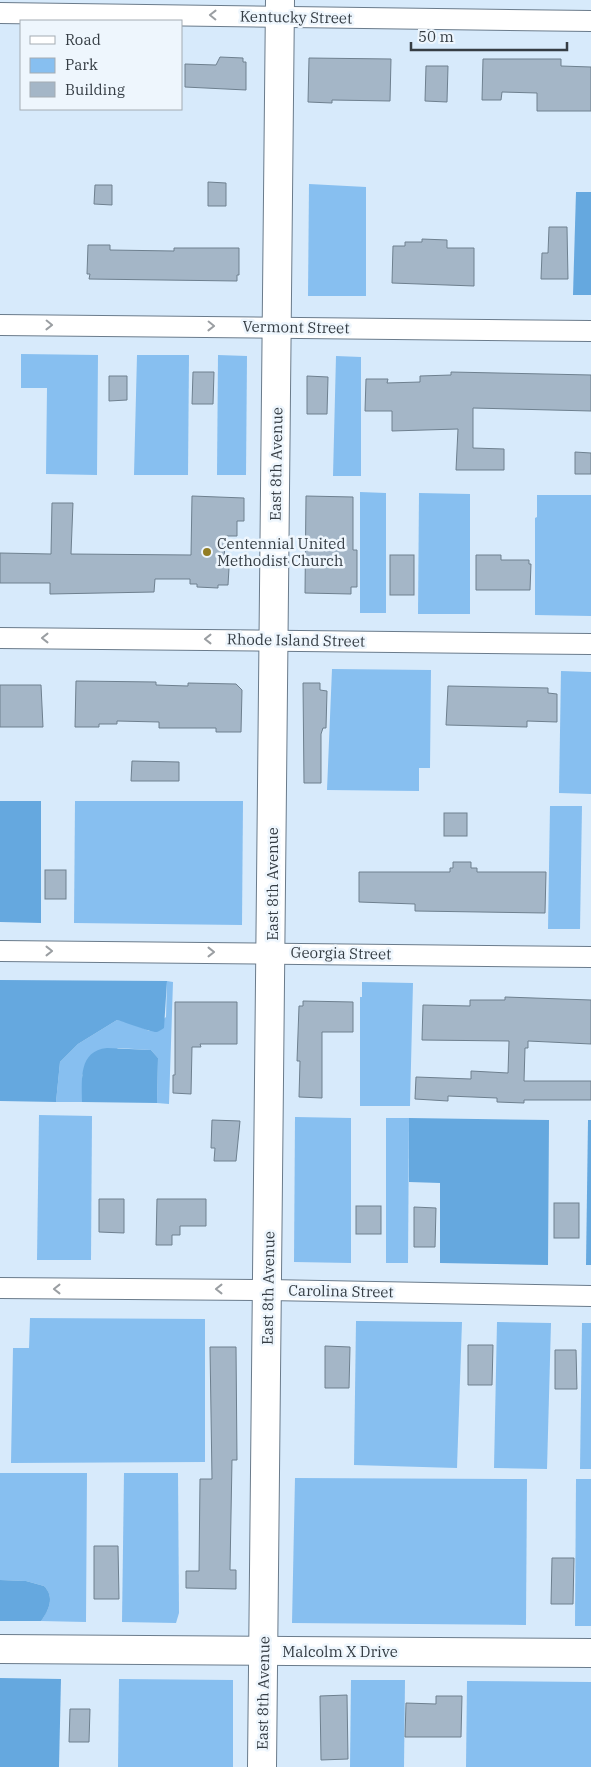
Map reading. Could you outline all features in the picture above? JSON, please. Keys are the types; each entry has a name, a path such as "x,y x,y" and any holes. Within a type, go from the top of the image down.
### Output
{"street":[{"name":"Kentucky Street","path":"0,13 280,8 591,21"},
{"name":"East 8th Avenue","path":"262,1767 280,8"},
{"name":"Vermont Street","path":"0,325 591,331"},
{"name":"Rhode Island Street","path":"0,638 274,639 591,644"},
{"name":"Georgia Street","path":"0,951 591,956"},
{"name":"Carolina Street","path":"0,1288 268,1290 591,1296"},
{"name":"Malcolm X Drive","path":"0,1648 591,1653"}],"green space":[{"path":"309,184 366,187 366,296 308,296"},
{"path":"21,354 98,355 97,475 46,474 47,388 21,388"},
{"path":"137,355 189,355 188,475 134,475"},
{"path":"218,355 247,356 246,475 217,475"},
{"path":"336,356 361,357 361,476 333,476"},
{"path":"360,492 386,493 386,613 360,613"},
{"path":"419,493 470,494 470,614 418,614"},
{"path":"537,495 591,495 591,616 535,615 535,518 537,517"},
{"path":"332,669 431,670 430,768 419,768 419,791 327,790"},
{"path":"561,671 591,672 591,794 559,793"},
{"path":"75,801 243,801 242,925 74,923"},
{"path":"550,806 582,806 580,929 548,929"},
{"path":"167,981 173,982 169,1104 157,1103 158,1058 151,1050 118,1048 82,1075 82,1102 56,1102 60,1062 78,1044 117,1020 133,1023 149,1031 166,1017"},
{"path":"362,982 413,983 410,1106 360,1106 360,997 362,997"},
{"path":"39,1115 92,1116 91,1260 37,1260"},
{"path":"295,1117 351,1118 351,1263 294,1262"},
{"path":"386,1118 409,1118 408,1263 386,1263"},
{"path":"30,1318 205,1319 205,1462 11,1463 13,1348 29,1348"},
{"path":"356,1321 462,1322 457,1468 354,1465"},
{"path":"497,1322 551,1323 547,1469 494,1468"},
{"path":"582,1323 591,1323 591,1469 580,1469"},
{"path":"0,1473 87,1473 86,1622 41,1621 50,1604 49,1595 44,1586 26,1581 0,1580"},
{"path":"124,1473 178,1473 179,1613 176,1623 122,1622"},
{"path":"295,1478 527,1479 526,1625 292,1623"},
{"path":"576,1479 591,1479 591,1626 575,1626"},
{"path":"119,1679 233,1680 233,1767 118,1767"},
{"path":"351,1680 405,1680 404,1767 350,1767"},
{"path":"467,1681 591,1682 591,1767 466,1767"}],"shaded area":[{"path":"576,192 591,192 591,295 573,295"},
{"path":"0,801 41,801 41,923 0,922"},
{"path":"0,980 167,981 164,1028 154,1032 117,1020 78,1044 60,1062 56,1102 0,1101"},
{"path":"107,1048 151,1050 158,1058 157,1103 82,1102 82,1076 86,1061 98,1050"},
{"path":"409,1118 549,1120 548,1265 440,1263 440,1183 409,1182"},
{"path":"588,1120 591,1120 591,1265 586,1265"},
{"path":"0,1580 26,1581 44,1586 49,1595 50,1603 41,1621 0,1621"},
{"path":"0,1678 61,1679 59,1767 0,1767"}],"building":[{"path":"220,57 243,58 243,62 246,62 246,90 185,87 185,64 216,65"},
{"path":"309,58 391,59 390,101 332,100 332,103 308,102"},
{"path":"483,59 561,59 561,66 591,67 591,111 537,111 537,93 502,92 501,100 482,100"},
{"path":"426,66 448,66 447,102 425,101"},
{"path":"208,182 226,183 226,206 208,206"},
{"path":"95,185 112,185 112,205 94,204"},
{"path":"549,227 567,227 568,279 541,279 542,253 548,253"},
{"path":"422,239 447,240 447,248 474,248 474,286 392,283 393,246 405,246 405,242 422,242"},
{"path":"88,245 110,245 110,250 174,251 174,248 239,248 239,275 237,275 237,281 89,279 90,274 87,274"},
{"path":"193,372 214,372 213,404 192,404"},
{"path":"451,372 591,375 591,411 473,408 473,448 504,449 504,470 456,470 458,429 392,431 392,411 365,411 366,379 388,379 387,383 420,382 420,376 451,375"},
{"path":"109,376 127,376 127,400 109,401"},
{"path":"307,376 328,377 327,414 307,414"},
{"path":"575,452 591,453 591,474 575,474"},
{"path":"192,496 244,498 244,521 237,521 237,536 225,536 224,567 229,568 228,585 218,585 218,588 197,587 197,584 190,584 190,579 155,579 154,592 50,594 50,583 0,583 0,553 51,554 52,503 73,503 71,554 191,555"},
{"path":"306,496 353,497 353,550 357,550 357,587 351,587 351,594 305,593"},
{"path":"390,555 414,555 414,595 390,595"},
{"path":"476,555 501,555 501,560 529,560 529,564 531,564 530,590 476,590"},
{"path":"76,681 156,682 156,685 188,686 188,683 236,684 242,690 241,732 216,732 216,728 159,728 159,722 117,721 117,724 99,724 99,727 75,727"},
{"path":"303,683 320,683 320,690 327,691 326,728 323,728 321,734 321,783 304,783"},
{"path":"0,685 41,685 43,727 0,727"},
{"path":"448,686 548,688 548,693 557,694 557,722 527,721 527,727 446,725"},
{"path":"132,761 179,762 179,781 131,781"},
{"path":"444,813 467,813 467,836 444,836"},
{"path":"453,862 471,862 471,868 477,868 477,872 546,872 545,913 415,911 415,904 359,902 359,872 450,872 450,868 453,868"},
{"path":"45,870 66,870 66,899 45,899"},
{"path":"505,997 591,1000 591,1044 528,1041 528,1048 525,1048 524,1081 591,1081 591,1100 524,1100 524,1103 497,1102 497,1098 448,1096 448,1101 415,1099 416,1077 471,1079 471,1071 508,1073 509,1041 422,1040 423,1005 470,1006 470,1000 505,1000"},
{"path":"303,1001 353,1002 353,1032 322,1032 322,1098 299,1097 300,1061 297,1061 299,1006 303,1006"},
{"path":"175,1002 237,1002 237,1044 200,1044 201,1047 192,1047 191,1094 173,1093 173,1075 175,1075"},
{"path":"212,1120 240,1121 236,1161 214,1161 215,1148 211,1148"},
{"path":"99,1199 124,1199 124,1233 99,1232"},
{"path":"157,1199 206,1199 206,1226 180,1226 180,1235 172,1235 172,1245 156,1245"},
{"path":"554,1203 579,1203 579,1238 554,1238"},
{"path":"356,1206 381,1206 381,1234 356,1234"},
{"path":"414,1207 436,1208 435,1247 414,1247"},
{"path":"468,1345 493,1345 492,1385 468,1385"},
{"path":"325,1346 350,1347 349,1388 325,1388"},
{"path":"210,1347 236,1347 237,1460 232,1460 230,1570 236,1570 236,1589 186,1588 186,1571 199,1571 200,1479 212,1479"},
{"path":"555,1350 576,1350 577,1389 555,1389"},
{"path":"94,1546 118,1546 119,1599 94,1599"},
{"path":"552,1558 574,1558 573,1604 551,1604"},
{"path":"347,1695 348,1759 321,1760 320,1696"},
{"path":"436,1696 462,1696 461,1737 405,1737 406,1703 436,1704"},
{"path":"70,1709 90,1709 89,1742 69,1742"}],"place":[{"name":"Centennial United Methodist Church","path":"207,552"}]}
